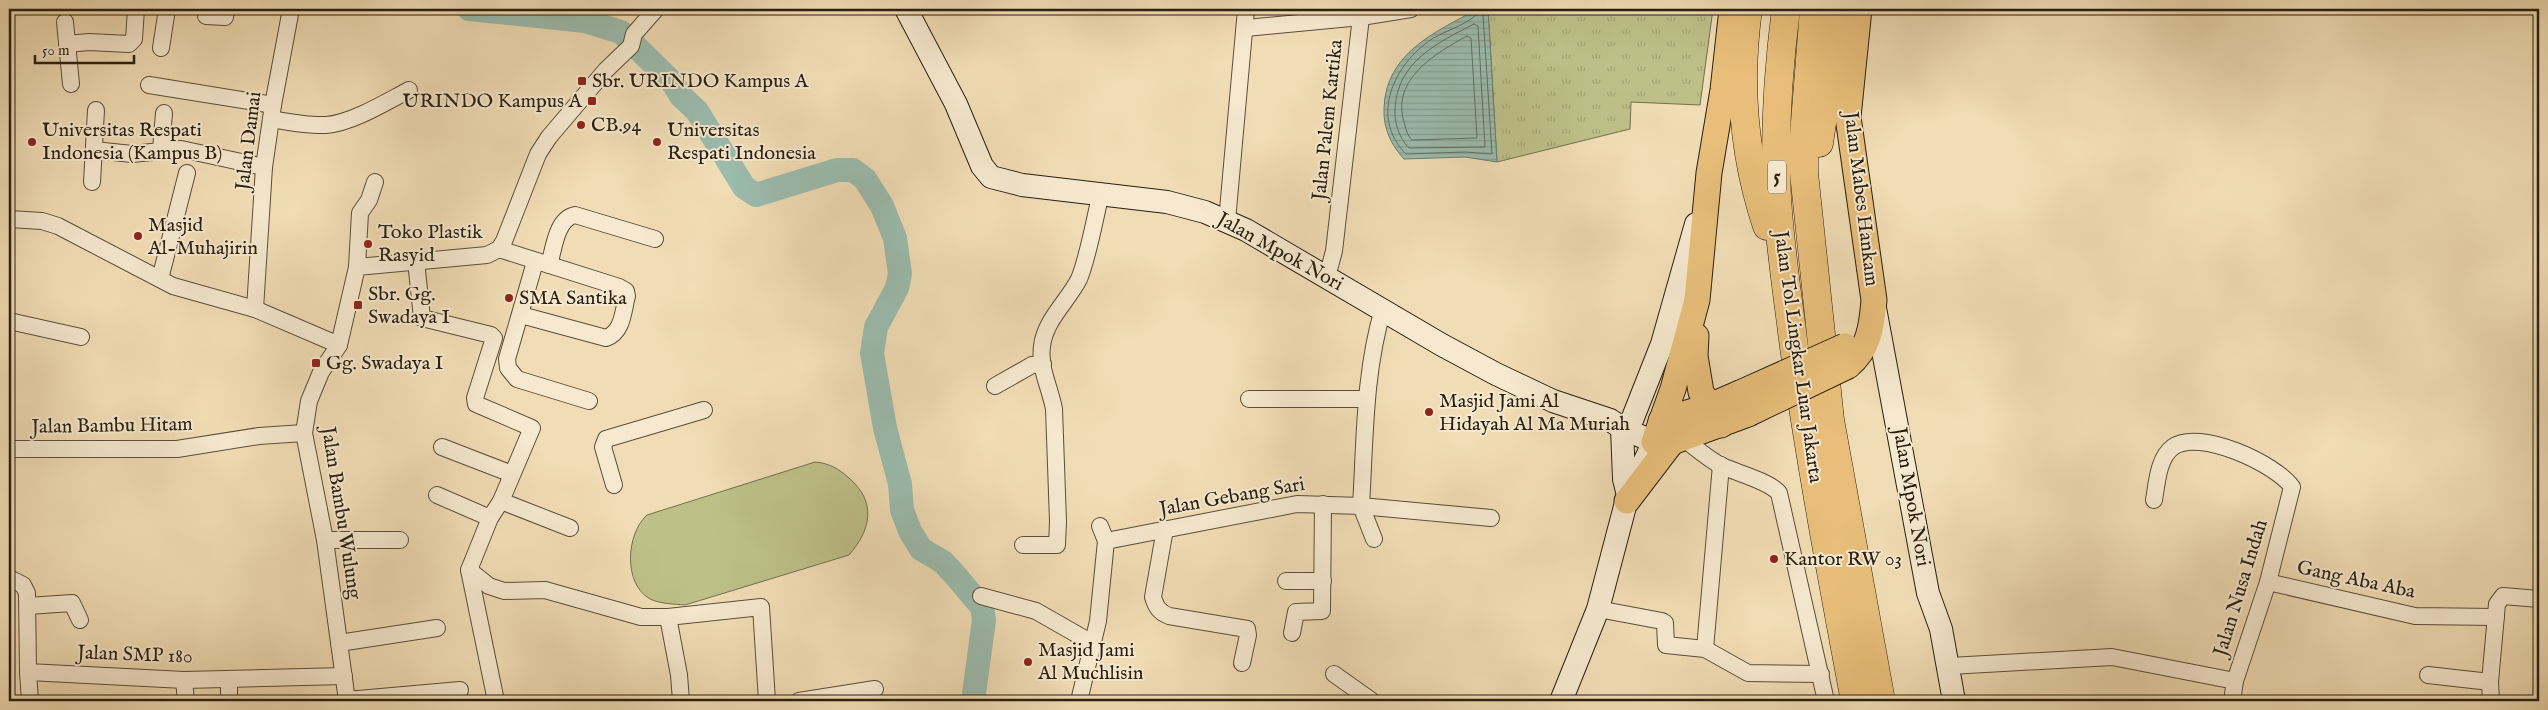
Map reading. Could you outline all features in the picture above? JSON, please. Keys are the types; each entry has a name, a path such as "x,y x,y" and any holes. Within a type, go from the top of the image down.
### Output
{"highway":[{"path":"1748,9 1744,39 1742,98 1746,136 1764,218 1783,261"},
{"name":"Jalan Tol Lingkar Luar Jakarta","path":"1786,9 1781,52 1777,132 1778,197 1783,261 1815,487 1855,701"},
{"name":"Jalan Tol Lingkar Luar Jakarta","path":"1814,9 1804,135 1804,173 1808,194 1830,420 1881,701"},
{"path":"1808,194 1813,177 1839,9"}],"main road":[{"name":"Jalan Mpok Nori","path":"906,9 956,104 982,166 991,176 1022,185 1167,202 1205,212 1227,221 1328,277 1442,345 1496,374 1553,401 1668,436"},
{"path":"1716,415 1701,392 1697,378 1695,356 1697,300 1710,173 1723,90 1732,9"},
{"name":"Jalan Mabes Hankam","path":"1859,9 1848,117 1874,300 1893,401"},
{"path":"1627,498 1621,423 1662,344 1683,276 1710,173"},
{"path":"1561,701 1598,609 1627,498 1668,436 1673,389 1697,300"},
{"name":"Jalan Mabes Hankam","path":"1852,354 1873,319 1874,300"},
{"path":"1668,436 1852,354 1882,376 1893,401"},
{"name":"Jalan Mpok Nori","path":"1893,401 1928,594 1927,631 1947,688"}],"street":[{"path":"67,44 90,42 129,44 134,39 136,9"},
{"path":"161,48 167,9"},
{"path":"206,16 225,17 226,9"},
{"name":"Jalan Damai","path":"255,309 264,167 291,9"},
{"path":"357,267 487,255 499,249 504,241 538,154 549,137 633,40 656,9"},
{"path":"1227,221 1246,28 1246,9"},
{"name":"Jalan Palem Kartika","path":"1328,277 1334,251 1361,18 1411,9"},
{"path":"1246,28 1361,18"},
{"path":"65,22 71,84"},
{"path":"149,85 272,112 320,125 332,124 374,108 409,90"},
{"path":"92,182 96,110"},
{"path":"162,150 164,113"},
{"path":"94,150 132,154 181,149 264,167"},
{"path":"160,280 187,173"},
{"name":"Jalan Bambu Wulung","path":"347,701 325,540 304,433 306,412 318,379 338,345 353,292 357,267 360,213 369,200 375,182"},
{"path":"1023,545 1057,545 1054,409 1052,394 1043,376 1042,345 1057,311 1079,278 1101,193"},
{"path":"589,401 517,379 512,375 507,359 521,315 542,264 562,223 570,216 575,215 655,239"},
{"path":"9,219 42,221 58,226 160,280 186,290 255,309 338,345"},
{"path":"499,249 619,287 626,291 627,296 618,329 615,334 606,338 521,315"},
{"path":"416,262 422,318 491,335 494,338 474,400 480,407 532,428 502,501 490,518 469,570 496,701"},
{"path":"1374,539 1361,506 1367,399 1373,350 1383,309"},
{"path":"9,321 81,337"},
{"path":"995,386 1032,365 1043,364"},
{"path":"1249,398 1367,399"},
{"path":"614,485 604,448 606,439 704,410"},
{"name":"Jalan Bambu Hitam","path":"9,449 177,449 259,436 304,433"},
{"path":"1668,436 1721,465 1776,489 1782,498 1826,701"},
{"name":"Jalan Nusa Indah","path":"2154,500 2164,458 2172,448 2189,440 2215,444 2273,468 2292,487 2268,582 2235,681 2232,701"},
{"path":"442,447 512,474"},
{"path":"1705,649 1721,465"},
{"path":"437,496 490,518"},
{"path":"502,501 570,528"},
{"name":"Jalan Gebang Sari","path":"1106,541 1297,504 1361,506 1491,518"},
{"path":"1292,633 1296,612 1322,612 1323,504"},
{"path":"1079,701 1102,597 1106,541 1100,526"},
{"path":"1165,529 1153,597 1155,604 1160,612 1169,616 1246,629 1248,635 1242,663"},
{"path":"325,540 400,540"},
{"path":"469,570 489,586 504,591 545,590 640,616 668,618 761,607 767,701"},
{"path":"9,578 23,586 28,606 30,701"},
{"path":"1286,580 1323,581"},
{"name":"Gang Aba Aba","path":"2268,582 2415,616 2496,617"},
{"path":"981,596 1036,612 1092,644"},
{"path":"2491,701 2490,682 2496,617 2500,598 2503,596 2539,599"},
{"path":"28,606 72,603 80,620"},
{"path":"1598,609 1662,621 1665,623 1666,645 1705,649 1748,673 1821,674"},
{"path":"668,618 679,675 681,701"},
{"path":"339,643 437,628"},
{"path":"1947,688 2112,657 2235,681"},
{"name":"Jalan SMP 180","path":"28,672 184,680 344,676"},
{"path":"1334,674 1372,701"},
{"path":"2428,675 2490,682"},
{"path":"229,679 229,701"},
{"path":"184,680 186,701"},
{"path":"799,701 828,699 874,689"},
{"path":"347,701 460,690"}],"green space":[{"path":"1488,9 1713,9 1700,105 1631,102 1630,129 1497,162"},
{"path":"815,462 829,465 841,472 858,487 864,497 868,516 866,526 862,536 849,555 685,605 654,601 641,592 635,582 630,558 635,534 640,523 647,515"}],"water":[{"path":"1478,9 1488,9 1497,162 1465,157 1404,159 1395,148 1386,129 1384,115 1387,89 1393,73 1416,46 1445,26"}],"waterway":[{"path":"469,9 585,21 621,32 673,83 681,96 697,111 744,187 756,195 837,170 853,170 865,179 882,206 895,238 900,274 897,288 876,327 872,353 885,428 900,484 902,510 910,531 921,549 943,562 982,607 984,620 973,701"}],"place":[{"name":"Sbr. URINDO Kampus A","path":"582,81"},
{"name":"URINDO Kampus A","path":"592,101"},
{"name":"CB.94","path":"581,125"},
{"name":"Universitas Respati Indonesia (Kampus B)","path":"32,142"},
{"name":"Universitas Respati Indonesia","path":"657,142"},
{"name":"Masjid Al-Muhajirin","path":"138,236"},
{"name":"Toko Plastik Rasyid","path":"368,244"},
{"name":"SMA Santika","path":"509,298"},
{"name":"Sbr. Gg. Swadaya I","path":"358,305"},
{"name":"Gg. Swadaya I","path":"316,363"},
{"name":"Masjid Jami Al Hidayah Al Ma Muriah","path":"1429,412"},
{"name":"Kantor RW 03","path":"1774,559"},
{"name":"Masjid Jami Al Muchlisin","path":"1028,662"}]}
